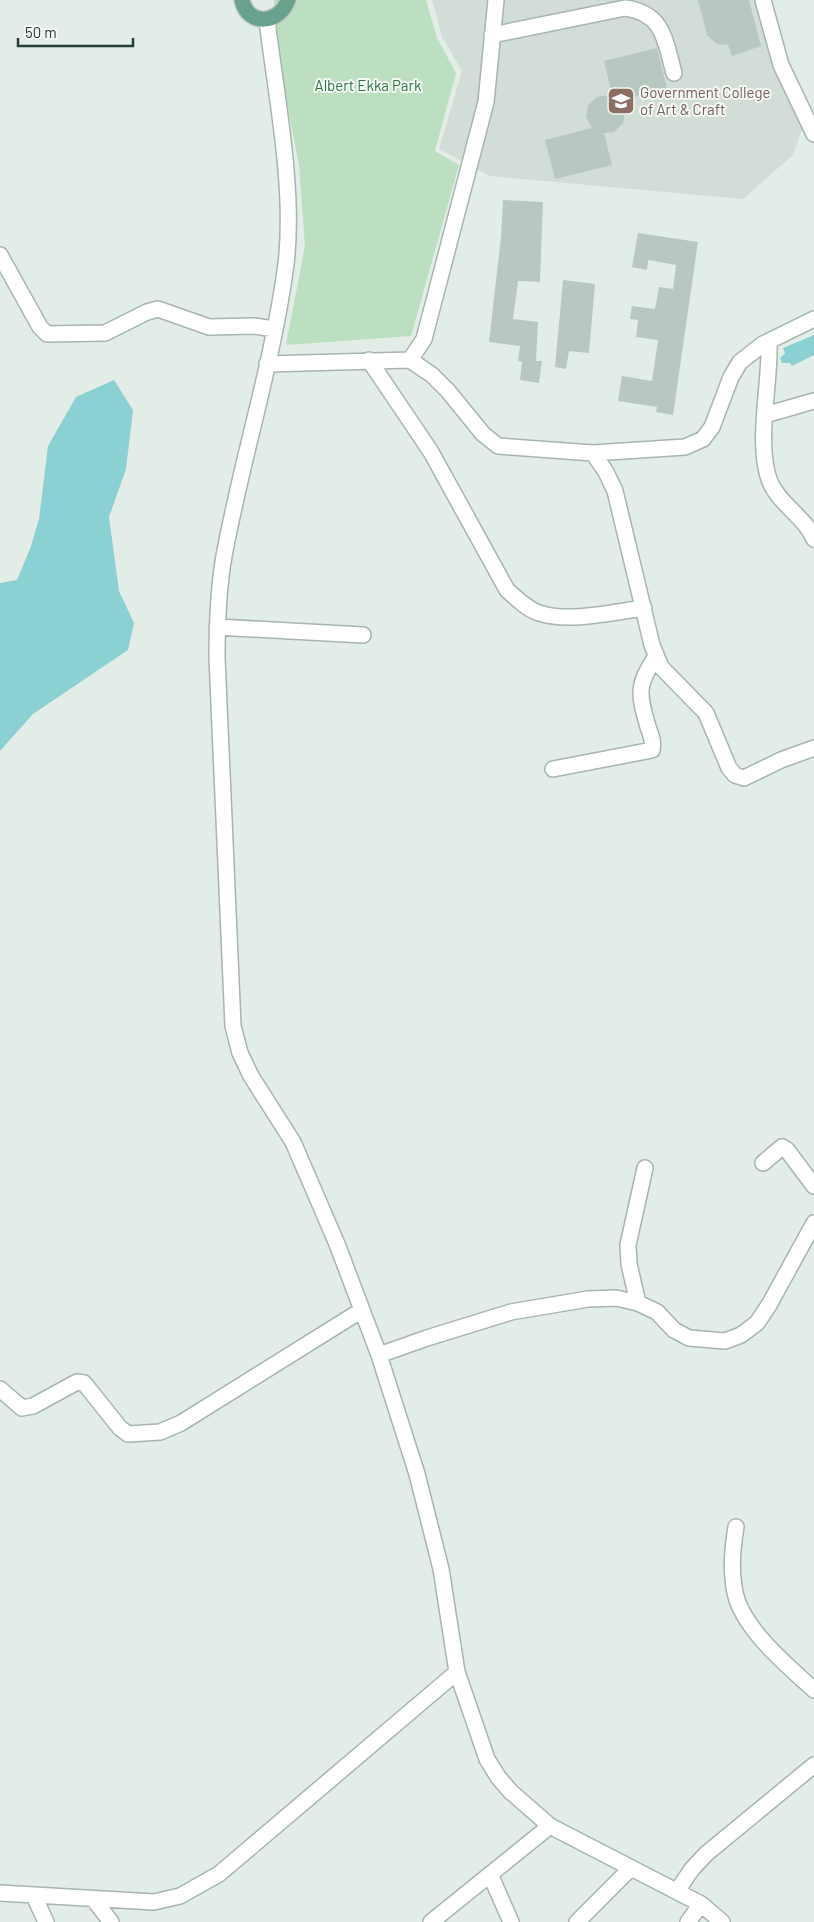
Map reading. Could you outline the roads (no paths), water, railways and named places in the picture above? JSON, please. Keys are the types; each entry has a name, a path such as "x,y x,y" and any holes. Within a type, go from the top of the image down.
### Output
{"main road":[{"path":"238,1 249,13 260,19 267,20 280,14 288,0"}],"street":[{"path":"410,360 424,339 486,102 496,0"},
{"path":"763,0 781,65 814,134"},
{"path":"492,35 625,8 638,9 655,20 662,31 674,73"},
{"path":"267,20 287,186 289,222 286,264 274,329 224,557 217,627 220,756 233,1026 240,1053 251,1076 293,1142 337,1244 380,1355 417,1474 441,1569 457,1672 490,1765 511,1792 550,1826 701,1904 722,1922"},
{"path":"0,255 40,327 47,334 106,333 147,312 158,310 209,327 254,326 274,329"},
{"path":"266,364 410,360 432,375 448,391 482,434 498,446 593,453 685,447 703,439 712,427 731,376 740,362 769,341 814,319"},
{"path":"769,341 770,361 763,435 770,481 783,503 807,518 814,540"},
{"path":"369,360 431,452 507,590 519,601 538,613 552,616 579,616 644,608"},
{"path":"765,415 814,401"},
{"path":"593,453 606,472 615,492 656,656 661,667 706,713 735,775 744,778 782,760 814,748"},
{"path":"217,627 363,635"},
{"path":"553,769 652,750 654,743 641,704 640,691 642,677 656,656"},
{"path":"764,1163 782,1146 814,1186"},
{"path":"638,1303 628,1264 628,1245 645,1168"},
{"path":"380,1355 511,1312 588,1299 616,1298 638,1303 657,1312 674,1330 689,1338 725,1341 741,1335 757,1323 769,1306 814,1223"},
{"path":"0,1389 22,1408 32,1406 76,1382 84,1383 92,1389 120,1428 128,1434 160,1432 181,1423 362,1310"},
{"path":"736,1527 733,1567 738,1600 768,1646 814,1690"},
{"path":"0,1893 96,1901 154,1902 180,1896 219,1874 457,1672"},
{"path":"677,1891 692,1869 706,1854 814,1766"},
{"path":"431,1922 550,1826"},
{"path":"577,1922 631,1868"},
{"path":"490,1874 510,1922"},
{"path":"34,1896 46,1922"},
{"path":"96,1901 111,1922"},
{"path":"688,1922 701,1904"}],"water":[{"path":"814,335 814,355 792,366 790,363 782,363 780,358 785,353 783,348"},
{"path":"114,380 133,410 126,469 109,517 119,591 134,623 128,650 33,714 0,751 0,583 17,580 30,549 39,519 48,446 76,397"}],"place":[{"name":"Government College of Art & Craft","path":"621,101"}],"park label":[{"name":"Albert Ekka Park","path":"368,85"}]}
